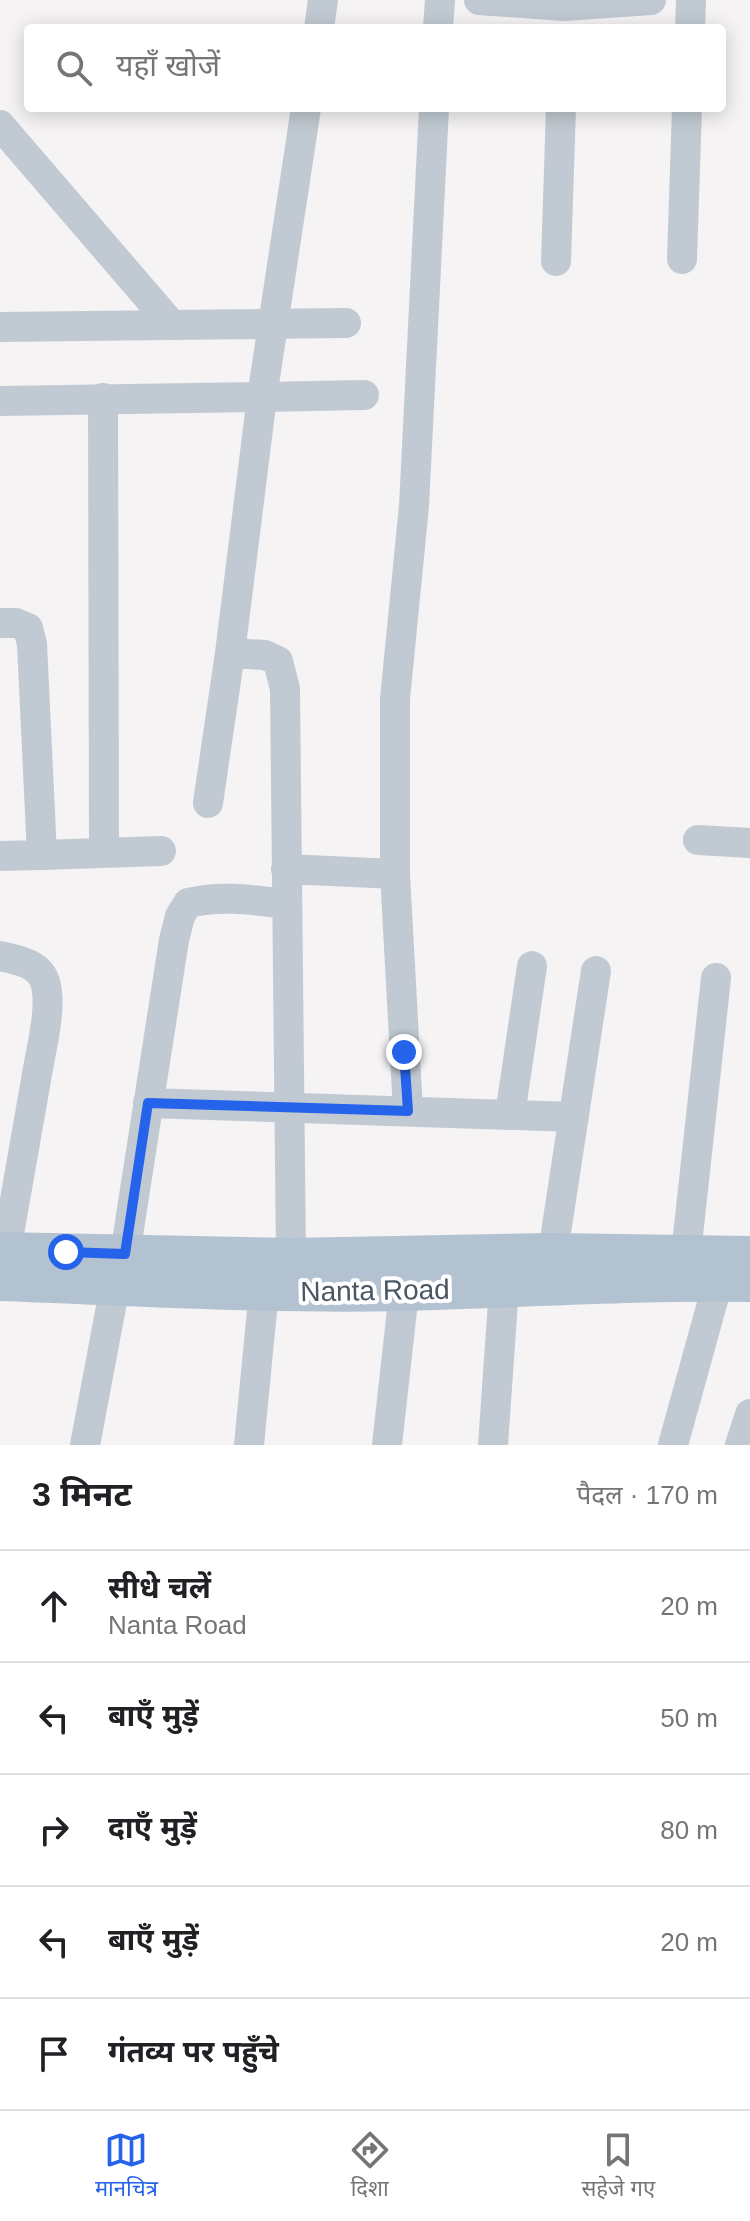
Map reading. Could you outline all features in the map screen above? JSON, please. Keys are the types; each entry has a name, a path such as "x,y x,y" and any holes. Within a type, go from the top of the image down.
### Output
{"main road":[{"name":"Nanta Road","path":"2,1261 120,1270 264,1290 404,1292 504,1287 552,1269 686,1254 750,1255"},
{"name":"Nanta Road","path":"120,1270 291,1257 552,1269 734,1282"}],"street":[{"path":"320,24 323,0"},
{"path":"438,24 440,0"},
{"path":"479,0 564,11 651,0"},
{"path":"690,24 691,0"},
{"path":"208,803 262,397 305,112"},
{"path":"408,1111 395,874 395,699 414,506 434,112"},
{"path":"556,261 561,112"},
{"path":"682,259 687,112"},
{"path":"0,125 172,325"},
{"path":"0,327 346,323"},
{"path":"0,401 364,395"},
{"path":"103,398 104,853"},
{"path":"0,623 16,623 28,628 32,644 42,855"},
{"path":"230,653 265,655 278,661 285,689 291,1257"},
{"path":"698,840 750,843"},
{"path":"0,856 161,851"},
{"path":"286,869 395,874"},
{"path":"85,1445 120,1270 180,916 188,903 225,898 286,904"},
{"path":"0,956 23,961 38,969 45,981 47,998 42,1043 2,1261"},
{"path":"510,1115 532,966"},
{"path":"552,1269 596,971"},
{"path":"686,1254 716,978"},
{"path":"148,1103 574,1117"},
{"path":"673,1445 734,1282"},
{"path":"493,1445 504,1287"},
{"path":"249,1445 264,1290"},
{"path":"387,1445 404,1292"},
{"path":"740,1445 750,1414"}],"route":[{"path":"66,1252 125,1254 148,1103 408,1111 404,1052"}]}
